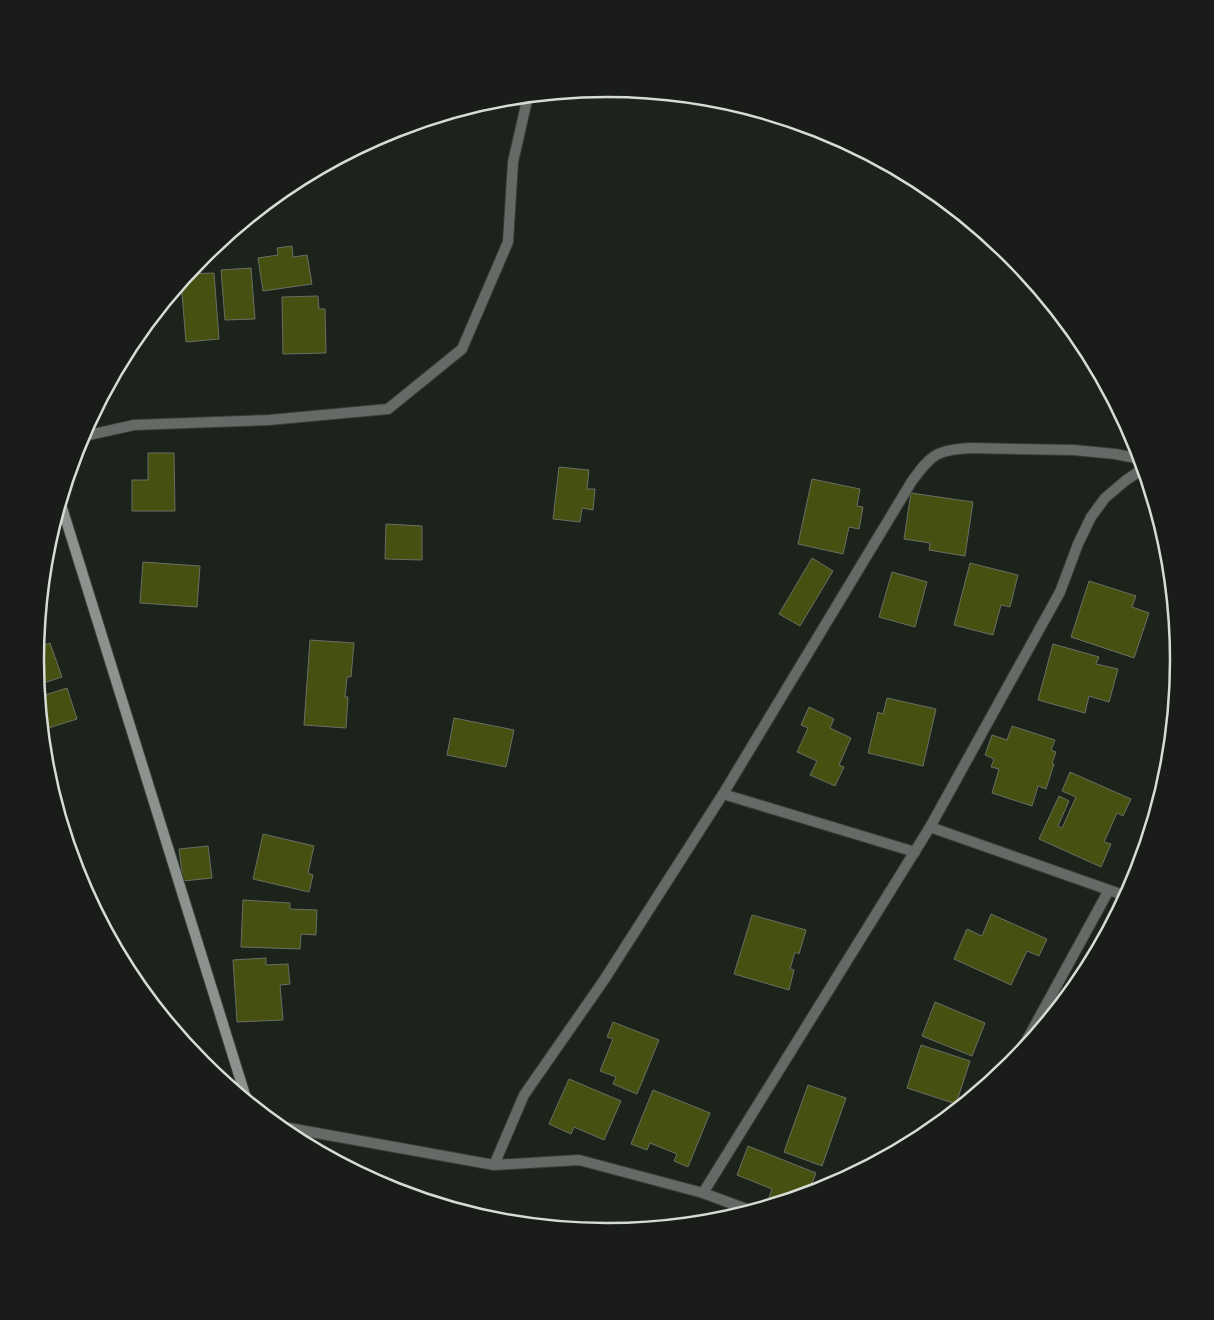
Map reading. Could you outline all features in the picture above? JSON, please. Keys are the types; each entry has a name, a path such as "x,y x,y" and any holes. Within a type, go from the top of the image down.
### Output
{"main road":[{"path":"64,512 243,1089"}],"street":[{"path":"91,434 134,425 269,420 388,409 462,349 508,242 513,162 526,103"},
{"path":"494,1165 524,1095 604,980 723,794 912,482 927,461 939,454 954,449 970,448 1074,450 1132,457"},
{"path":"703,1194 930,827 1060,592 1078,544 1091,517 1105,498 1138,472"},
{"path":"723,794 915,852"},
{"path":"930,827 1119,894"},
{"path":"1035,1025 1109,890"},
{"path":"296,1129 494,1165 579,1160 703,1194 740,1207"}],"building":[{"path":"292,246 293,257 307,255 312,284 263,291 258,258 278,255 277,248"},
{"path":"251,268 255,319 225,320 221,270"},
{"path":"214,273 219,339 186,342 182,292 198,274"},
{"path":"318,296 319,309 325,309 326,353 283,354 282,297"},
{"path":"148,453 174,453 175,511 132,511 132,480 148,480"},
{"path":"559,467 589,470 587,489 595,489 593,510 582,508 580,522 553,519"},
{"path":"812,479 860,489 857,506 863,507 859,529 849,527 843,554 798,544"},
{"path":"911,493 973,502 965,556 929,550 930,543 904,539"},
{"path":"386,524 422,526 422,560 385,559"},
{"path":"812,558 833,571 800,626 779,614"},
{"path":"143,562 200,566 197,607 140,603"},
{"path":"970,563 1018,575 1010,607 1001,605 993,635 954,625"},
{"path":"892,572 927,582 915,627 879,617"},
{"path":"1089,581 1136,596 1132,607 1149,613 1134,658 1071,637"},
{"path":"310,640 354,643 351,677 347,677 345,697 348,697 346,728 304,725"},
{"path":"50,643 62,677 45,683 44,660 44,645"},
{"path":"1053,644 1099,657 1096,664 1118,669 1109,702 1089,696 1085,713 1038,700"},
{"path":"67,688 77,719 48,728 45,695"},
{"path":"887,698 936,709 923,766 868,753 878,712 883,714"},
{"path":"809,707 834,719 830,728 851,738 839,765 844,767 835,786 810,775 817,761 797,752 808,728 801,725"},
{"path":"454,718 514,730 506,767 447,755"},
{"path":"1012,726 1055,740 1051,750 1056,752 1052,763 1054,764 1046,789 1038,786 1032,806 992,793 999,769 991,767 994,759 985,755 992,735 1007,740"},
{"path":"1070,772 1131,799 1123,816 1117,813 1104,842 1111,844 1101,867 1039,839 1059,796 1069,801 1058,826 1062,828 1076,797 1062,791"},
{"path":"263,834 314,846 308,873 313,875 309,892 253,879"},
{"path":"208,846 212,878 183,881 179,849"},
{"path":"243,900 290,903 290,909 317,910 316,935 301,934 300,949 241,947"},
{"path":"991,914 1047,939 1039,956 1027,951 1011,985 954,959 967,929 982,936"},
{"path":"752,915 806,930 799,954 795,952 790,969 794,970 789,990 734,974"},
{"path":"266,958 266,965 288,964 290,984 280,985 283,1020 237,1022 233,960"},
{"path":"935,1002 985,1023 972,1056 922,1036"},
{"path":"613,1022 659,1040 637,1094 613,1084 616,1077 600,1071 613,1039 607,1037"},
{"path":"921,1045 970,1061 957,1101 954,1103 907,1088"},
{"path":"569,1079 621,1101 604,1140 574,1127 571,1134 549,1124"},
{"path":"808,1085 846,1098 822,1166 784,1152"},
{"path":"653,1090 710,1113 688,1167 674,1161 677,1154 650,1143 647,1150 631,1144"},
{"path":"748,1146 816,1173 812,1184 770,1199 772,1189 737,1175"}]}
